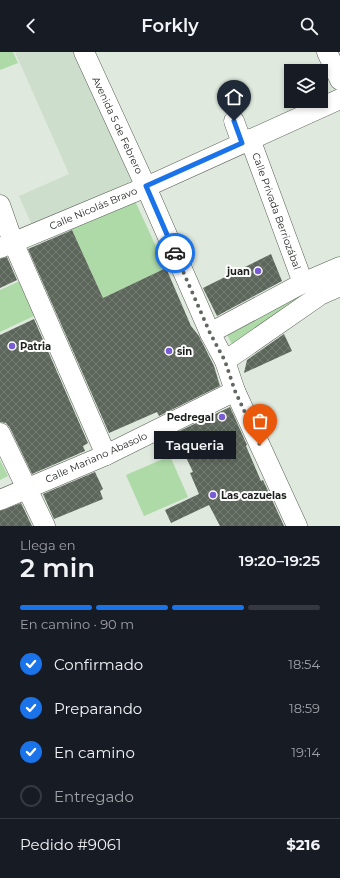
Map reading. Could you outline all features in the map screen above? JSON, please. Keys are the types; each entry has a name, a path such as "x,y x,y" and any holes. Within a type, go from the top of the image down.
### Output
{"street":[{"name":"Avenida 5 de Febrero","path":"84,52 146,186 210,333 225,361 235,391 297,526"},
{"path":"327,52 340,80"},
{"name":"Calle Nicolás Bravo","path":"6,245 146,186 340,99"},
{"name":"Calle Privada Berriozábal","path":"234,121 246,141 303,283"},
{"path":"0,204 6,245 106,455"},
{"path":"210,333 303,283 340,267"},
{"path":"225,361 320,295 340,286"},
{"name":"Calle Mariano Abasolo","path":"0,500 106,455 235,391"},
{"path":"0,433 45,526"}],"shaded area":[{"path":"15,52 75,52 132,181 32,225 19,196 69,174"}],"green space":[{"path":"0,52 13,52 18,63 0,70"},
{"path":"134,199 166,268 103,298 71,228"},
{"path":"340,272 235,351 225,330"},
{"path":"22,280 38,314 0,332 0,290"},
{"path":"170,456 188,497 144,516 126,475"},
{"path":"0,460 8,476 0,480"}],"building":[{"path":"72,230 103,298 166,268 191,326 199,336 214,366 220,386 159,416 157,412 109,433 28,249"},
{"name":"juan","path":"271,254 282,281 217,316 203,288"},
{"path":"7,257 17,280 0,288 0,259"},
{"path":"34,319 88,443 83,446 85,451 32,474 10,428 6,423 0,422 0,335"},
{"path":"284,334 292,351 244,373 247,360"},
{"path":"230,407 261,481 263,480 284,526 220,526 209,505 171,523 165,510 199,494 190,473 193,472 183,451 178,453 169,436"},
{"path":"95,472 103,489 100,491 103,499 54,519 43,494"},
{"path":"21,503 32,526 0,526 0,511"}],"way so far":[{"path":"175,253 210,333 225,361 235,391 260,445"}],"place":[{"name":"juan","path":"258,271"},
{"name":"Patria","path":"12,346"},
{"name":"sin","path":"169,351"},
{"name":"Pedregal","path":"222,417"},
{"name":"Taqueria","path":"260,445"},
{"name":"Las cazuelas","path":"213,495"}],"route":[{"path":"175,253 146,186 242,143 234,121"}]}
